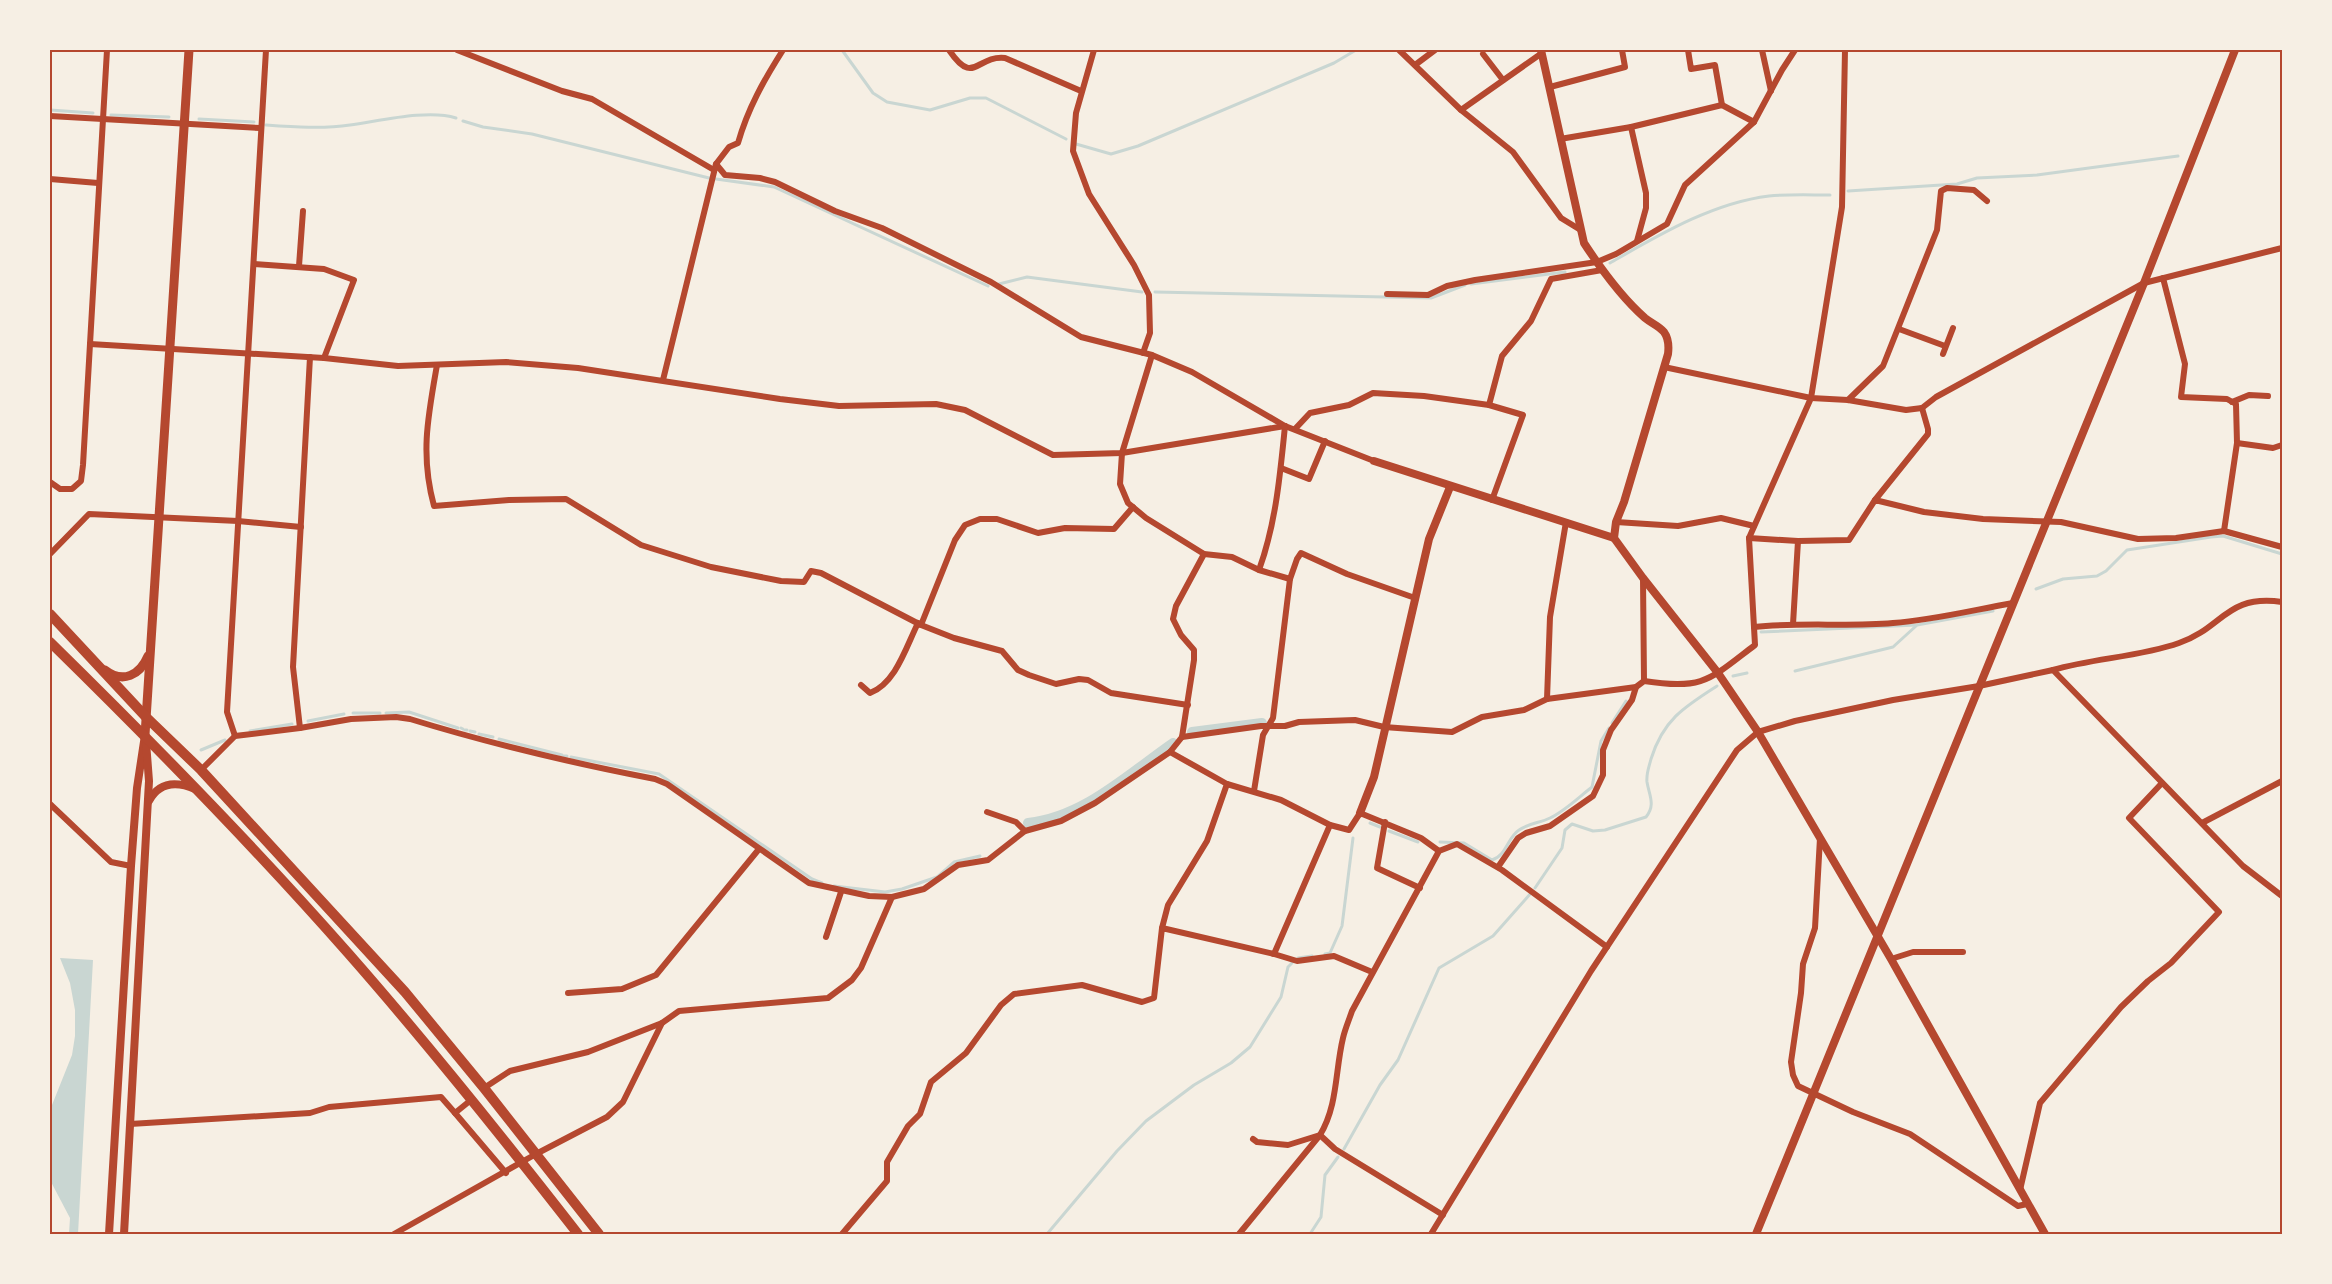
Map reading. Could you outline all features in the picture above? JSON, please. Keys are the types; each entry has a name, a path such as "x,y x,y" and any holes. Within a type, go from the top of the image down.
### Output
{"highway":[{"path":"50,614 146,717 201,770 405,992 599,1234"},
{"path":"50,642 145,735 349,954 471,1100 578,1234"}],"main road":[{"path":"145,735 189,50"},
{"path":"1541,51 1584,243 1599,266 1645,318 1663,331 1669,341 1668,354 1616,522 1614,538 1718,674 1758,732 1891,959 2045,1234"},
{"path":"100,667 116,676 131,676 143,666 150,648"}],"street":[{"path":"50,482 60,489 72,489 81,481 107,50"},
{"path":"235,736 227,712 266,50"},
{"path":"457,50 562,91 592,99 715,167 725,175 760,178 775,182 835,211 882,228 991,282 1081,337 1152,355 1192,372 1285,426 1374,461 1450,487 1614,538"},
{"path":"663,380 715,167 729,147 738,143 746,116 759,87 783,50"},
{"path":"949,50 958,63 965,68 974,68 995,57 1005,58 1081,92"},
{"path":"1094,50 1076,113 1073,152 1089,194 1134,265 1149,295 1150,333 1143,353"},
{"path":"1399,50 1461,110 1513,152 1561,218 1580,229"},
{"path":"1415,65 1435,50"},
{"path":"1550,87 1625,68 1622,50"},
{"path":"1688,50 1692,69 1715,65 1722,105"},
{"path":"1762,50 1771,92"},
{"path":"1182,737 1261,726 1285,726 1299,722 1355,720 1384,727 1452,732 1482,717 1524,710 1547,699 1636,687 1644,681 1674,686 1701,682 1718,674 1755,645 1749,538 1811,398 1842,207 1845,50"},
{"path":"1756,1234 2144,283 2235,50"},
{"path":"1461,110 1541,51"},
{"path":"1489,405 1502,356 1531,321 1551,279 1599,266 1667,224 1685,185 1754,122 1792,51"},
{"path":"1484,54 1503,80"},
{"path":"1560,139 1631,127 1722,105 1754,122"},
{"path":"50,116 260,128"},
{"path":"1631,127 1646,193 1646,208 1638,241"},
{"path":"50,179 98,183"},
{"path":"1848,400 1883,366 1937,230 1941,191 1947,189 1974,190 1987,201"},
{"path":"299,266 303,211"},
{"path":"1664,368 1811,398 1848,400 1906,410 1922,408 1936,397 2144,283 2283,248"},
{"path":"254,264 324,269 354,280 324,358"},
{"path":"1388,294 1428,295 1447,286 1474,280 1599,266"},
{"path":"2163,278 2185,364 2181,398 2227,399 2236,404 2237,443 2224,531"},
{"path":"1943,354 1953,328"},
{"path":"1899,329 1945,346"},
{"path":"90,344 310,357 398,366 506,362 578,368 839,406 936,404 965,410 1053,454 1122,453 1285,426"},
{"path":"1152,355 1122,453 1120,484 1128,503 1146,518 1204,554 1232,557 1259,570 1290,579"},
{"path":"300,728 293,667 310,357"},
{"path":"437,365 425,432 426,458 434,506 509,500 566,499 641,545 711,567 781,581 804,582 811,571 820,573 919,624 954,638 1002,651 1018,670 1056,684 1079,679 1088,680 1111,693 1188,705"},
{"path":"1295,429 1310,413 1349,405 1373,393 1424,396 1489,405 1523,415 1492,500"},
{"path":"2232,402 2249,394 2268,396"},
{"path":"1749,538 1798,541 1849,540 1875,500 1928,434 1922,408"},
{"path":"1259,570 1274,519 1285,426"},
{"path":"1281,468 1309,479 1325,441"},
{"path":"2237,443 2273,448 2283,445"},
{"path":"1170,752 1227,784 1281,800 1330,825 1349,830 1360,813 1374,777 1428,539 1450,487"},
{"path":"1875,500 1923,512 1983,519 2061,522 2138,539 2154,540 2224,531 2283,547"},
{"path":"861,685 870,693 888,682 919,624 955,540 965,525 980,519 988,519 1014,524 1038,533 1065,528 1114,529 1133,507"},
{"path":"50,554 89,514 238,521 301,527"},
{"path":"1616,522 1678,526 1721,518 1754,526"},
{"path":"1547,699 1550,617 1566,522"},
{"path":"1793,624 1798,541"},
{"path":"201,770 235,736 300,728 351,718 410,719 546,757 655,779 667,784 809,883 842,892 892,897 924,889 958,865 988,860 1025,831 1061,821 1100,800 1170,752 1182,737 1194,660 1194,650 1181,635 1173,619 1176,606 1204,554"},
{"path":"1254,791 1263,735 1273,718 1290,579 1301,554 1347,574 1415,598"},
{"path":"1643,578 1644,681"},
{"path":"1431,1234 1607,947 1737,750 1758,732 1795,721 1893,700 1979,686 2081,662 2180,643 2236,607 2249,602 2283,602"},
{"path":"1754,627 1899,622 2013,603"},
{"path":"2053,670 2243,866 2283,896"},
{"path":"1498,867 1518,838 1526,833 1550,826 1593,796 1603,775 1603,750 1611,730 1632,700 1636,687"},
{"path":"124,1234 149,781 145,735"},
{"path":"109,1234 131,866 137,788 145,735"},
{"path":"2202,823 2283,781"},
{"path":"2020,1191 2040,1103 2121,1007 2170,963 2219,912 2129,818 2162,783"},
{"path":"147,805 156,790 166,784 183,785 199,792"},
{"path":"842,1234 887,1180 887,1162 908,1126 920,1114 931,1082 966,1053 1001,1005 1014,994 1082,985 1142,1002 1154,998 1162,928 1168,905 1206,841 1227,784"},
{"path":"50,804 111,862 131,866"},
{"path":"987,812 1016,822 1025,831"},
{"path":"1360,813 1421,838 1439,851"},
{"path":"1384,822 1377,868 1420,888"},
{"path":"1274,954 1330,825"},
{"path":"1820,838 1815,928 1803,964 1791,1062 1798,1086 1852,1112 1910,1134 2018,1206 2027,1204"},
{"path":"1239,1234 1329,1121 1343,1040 1352,1011 1439,851 1457,844 1498,867 1607,947"},
{"path":"568,993 622,989 656,975 759,849"},
{"path":"826,936 842,892"},
{"path":"484,1088 510,1071 588,1052 662,1023 679,1011 828,998 852,980 861,968 892,897"},
{"path":"1162,928 1297,961 1334,956 1372,972"},
{"path":"1891,959 1913,952 1963,952"},
{"path":"394,1234 607,1117 623,1102 662,1023"},
{"path":"130,1124 310,1113 329,1107 441,1097 506,1173"},
{"path":"455,1113 471,1100"},
{"path":"1320,1135 1335,1149 1443,1215"},
{"path":"1253,1138 1257,1142 1288,1145 1320,1135"}],"shaded area":[{"path":"60,958 93,960 78,1234 69,1234 70,1218 50,1180 50,1110 72,1055 75,1036 75,1010 70,983"}],"waterway":[{"path":"842,50 873,93 887,102 930,110 970,98 986,98 1066,139"},
{"path":"1076,144 1111,154 1138,146 1334,63 1356,50"},
{"path":"50,110 93,113"},
{"path":"111,115 169,117"},
{"path":"266,125 329,127 418,115 456,118"},
{"path":"199,119 254,122"},
{"path":"463,121 483,127 532,134 709,178"},
{"path":"1848,191 1957,184 1977,178 2037,175 2178,156"},
{"path":"716,179 774,187 988,286"},
{"path":"1610,263 1686,222 1727,205 1769,196 1830,195"},
{"path":"1471,284 1565,272"},
{"path":"999,284 1027,277 1142,292"},
{"path":"1155,292 1431,298 1465,285"},
{"path":"2036,589 2063,579 2097,576 2106,571 2127,550 2211,537 2223,536 2282,554"},
{"path":"1761,632 1917,625 1993,611"},
{"path":"1795,671 1893,647 1916,626"},
{"path":"1733,676 1747,673"},
{"path":"1535,888 1562,848 1565,830 1572,824 1593,831 1605,830 1646,817 1651,808 1647,773 1662,734 1668,724 1685,708 1717,686"},
{"path":"1612,723 1626,701"},
{"path":"386,713 409,712 458,728"},
{"path":"353,713 380,713"},
{"path":"308,721 344,714"},
{"path":"1192,732 1262,723"},
{"path":"250,731 292,724"},
{"path":"1440,842 1464,843 1492,860 1497,858 1519,830 1556,815 1592,787 1601,741 1609,728"},
{"path":"470,731 475,732"},
{"path":"479,734 493,737"},
{"path":"499,739 562,755"},
{"path":"201,750 225,740"},
{"path":"1028,823 1048,819 1087,803 1173,743"},
{"path":"571,757 659,774 812,879 822,883"},
{"path":"1370,823 1380,827"},
{"path":"1389,831 1418,842"},
{"path":"1325,954 1330,953 1342,926 1353,838"},
{"path":"834,886 885,892 902,889 937,877 954,862 980,856"},
{"path":"1344,1149 1380,1085 1398,1060 1439,968 1493,936 1531,893"},
{"path":"1298,958 1312,956"},
{"path":"1047,1234 1117,1151 1146,1121 1194,1085 1231,1063 1250,1047 1281,997 1288,967 1292,963"},
{"path":"1310,1234 1321,1217 1325,1175 1338,1157"}]}
